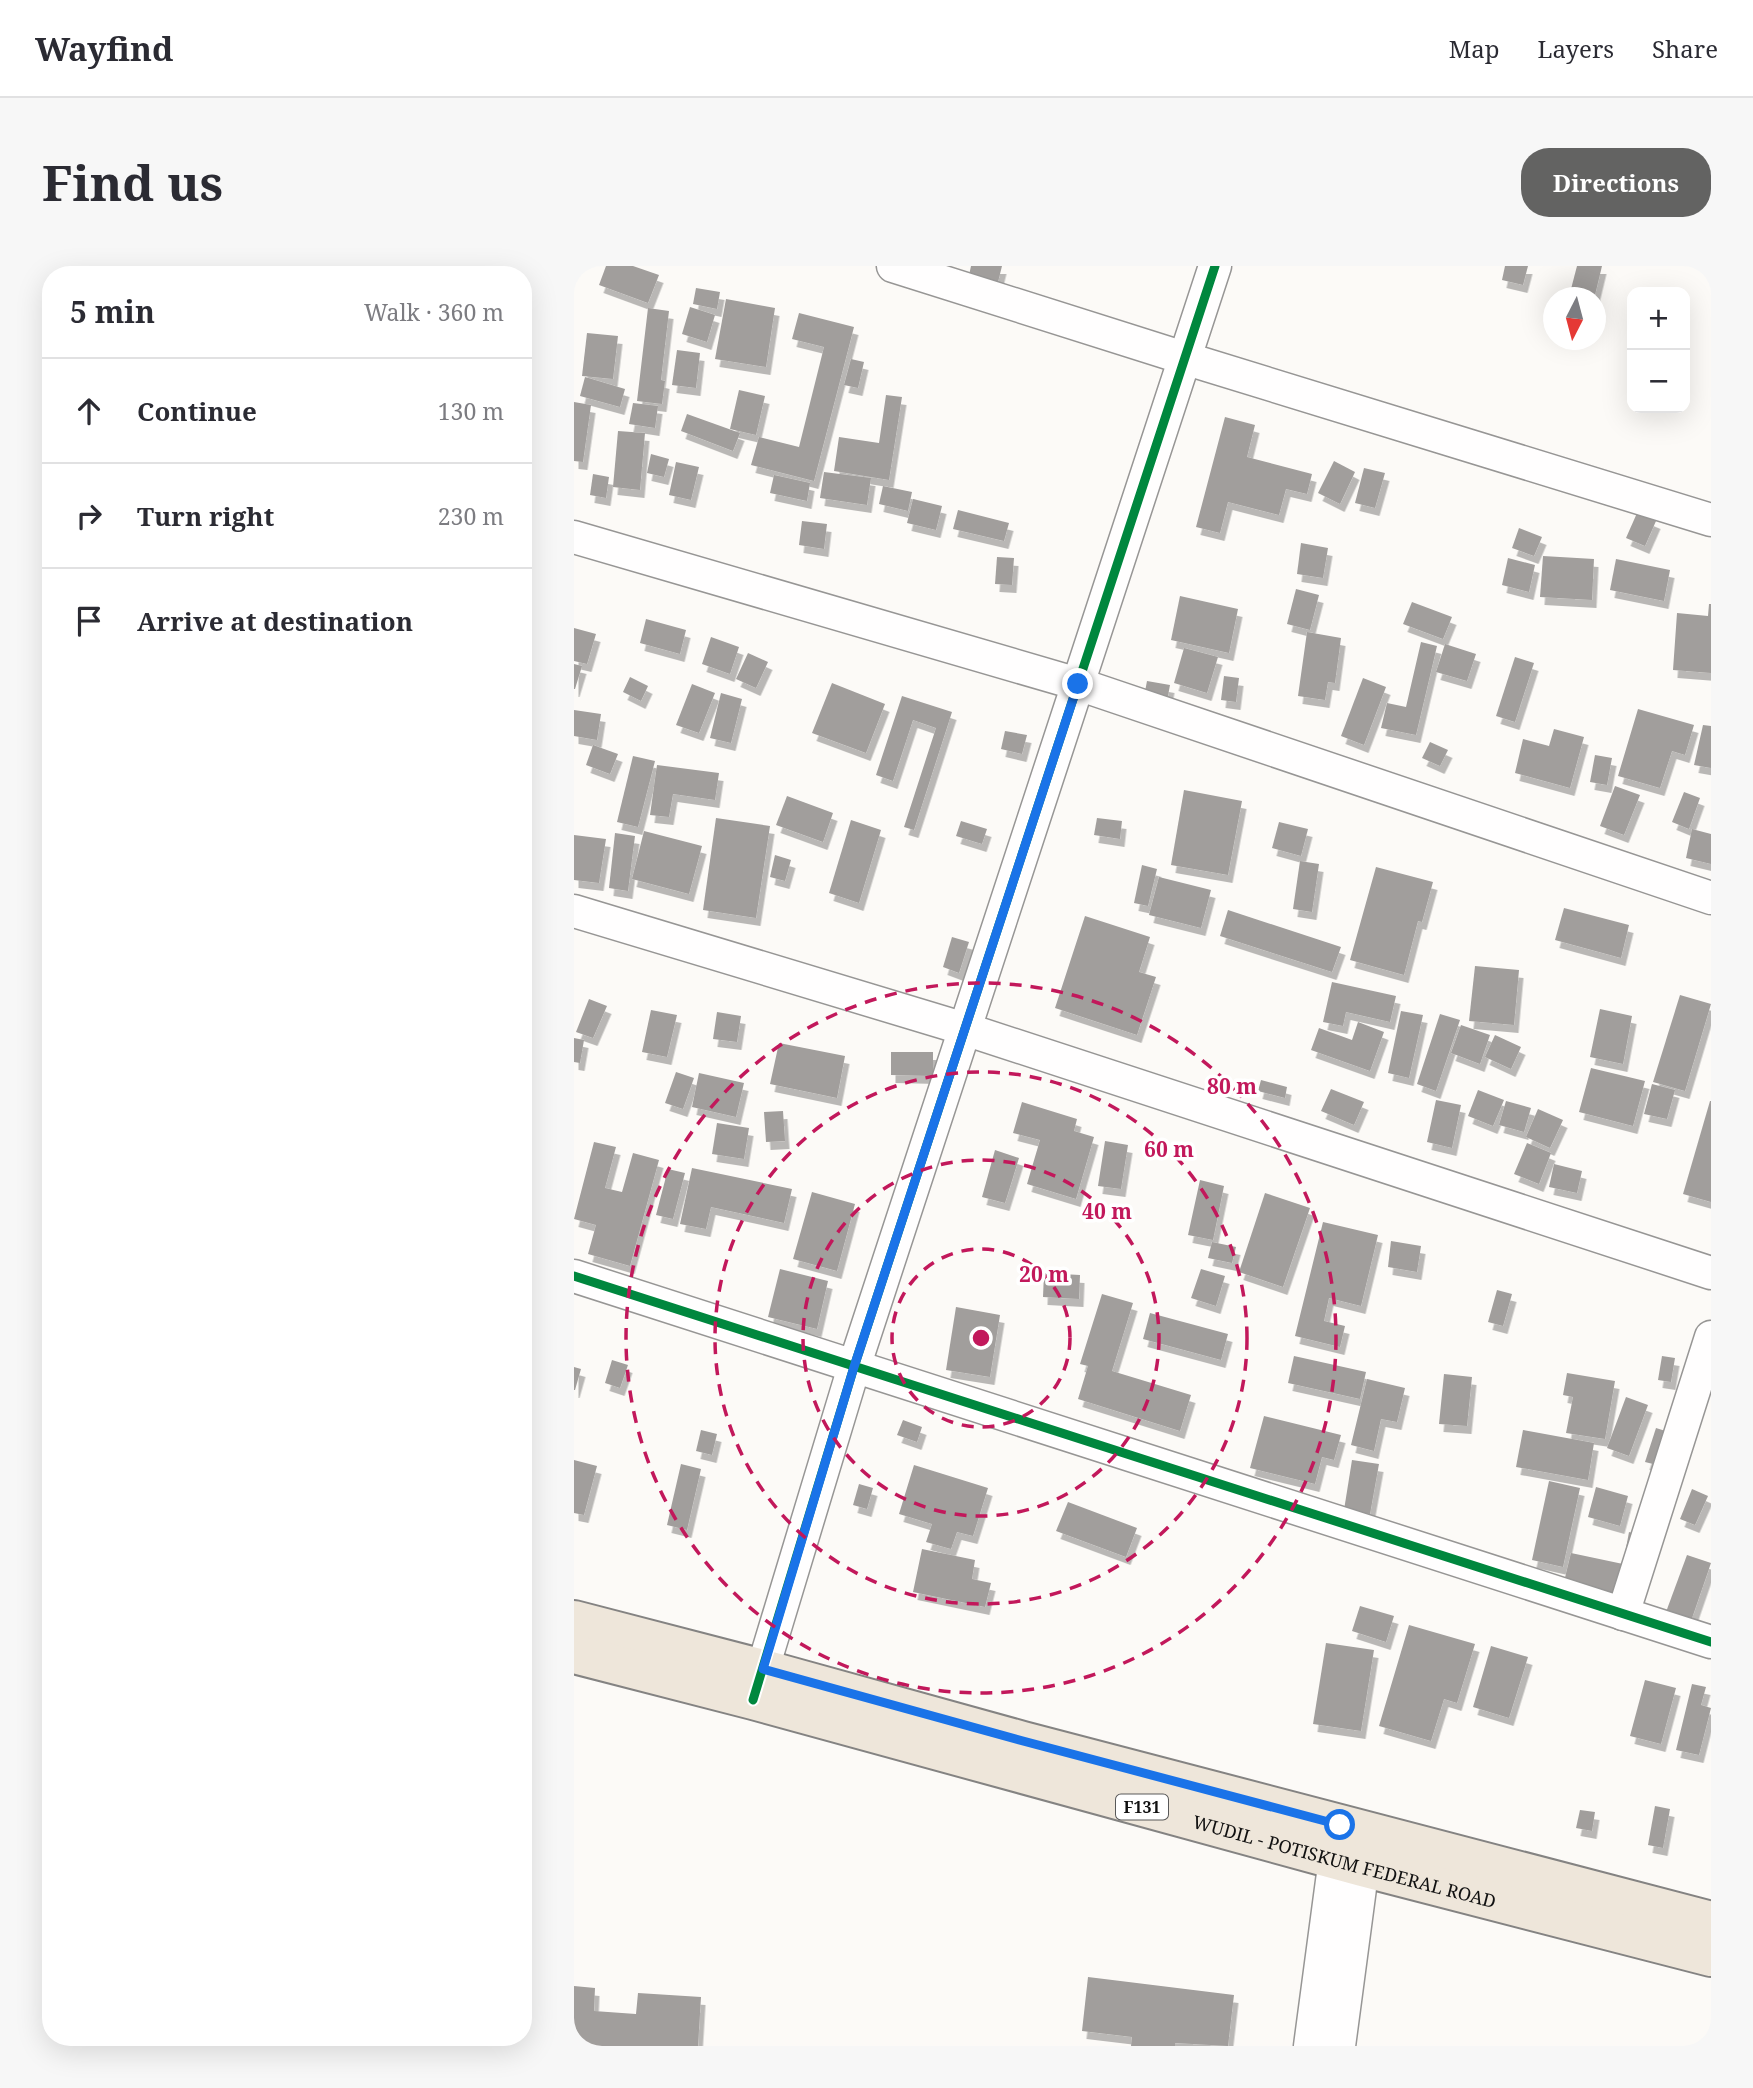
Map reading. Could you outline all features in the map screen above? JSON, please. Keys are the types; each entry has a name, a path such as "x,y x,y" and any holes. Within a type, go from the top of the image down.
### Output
{"main road":[{"name":"WUDIL - POTISKUM FEDERAL ROAD","path":"574,1620 758,1685"},
{"name":"WUDIL - POTISKUM FEDERAL ROAD","path":"574,1654 758,1685 1010,1738 1711,1957"},
{"name":"WUDIL - POTISKUM FEDERAL ROAD","path":"1351,1846 1711,1921"}],"street":[{"path":"893,266 1711,520"},
{"path":"758,1685 854,1367 1215,266"},
{"path":"574,537 1078,684 1711,898"},
{"path":"574,911 965,1029 1711,1273"},
{"path":"574,1276 1711,1642"},
{"path":"1623,1614 1711,1337"},
{"path":"1310,2046 1351,1846"},
{"path":"1339,2046 1351,1846"}],"building":[{"path":"606,266 633,266 659,275 648,303 599,285"},
{"path":"971,266 1002,266 997,286 968,280"},
{"path":"1505,266 1528,266 1523,285 1502,280"},
{"path":"1577,266 1602,266 1597,287 1572,287"},
{"path":"696,288 720,292 717,309 693,304"},
{"path":"726,299 775,308 766,367 715,359"},
{"path":"690,307 715,315 707,342 682,334"},
{"path":"648,308 669,311 661,380 665,381 662,404 637,401"},
{"path":"799,313 854,327 814,481 751,465 759,437 799,447 824,347 792,339"},
{"path":"587,333 618,336 613,379 582,376"},
{"path":"677,350 700,353 696,388 672,385"},
{"path":"851,359 864,362 858,388 844,385"},
{"path":"585,377 625,389 620,407 580,396"},
{"path":"739,390 765,396 756,435 730,429"},
{"path":"886,395 902,397 889,480 834,471 839,437 879,443"},
{"path":"574,402 591,405 583,462 574,461"},
{"path":"633,403 658,406 655,428 629,424"},
{"path":"687,414 740,433 733,451 681,431"},
{"path":"1225,417 1255,425 1247,457 1312,474 1307,494 1286,489 1279,515 1228,502 1220,533 1196,527"},
{"path":"618,431 645,433 640,490 613,487"},
{"path":"651,454 669,459 664,477 647,473"},
{"path":"1334,461 1355,472 1340,504 1318,493"},
{"path":"676,462 699,467 691,500 669,495"},
{"path":"1364,468 1385,473 1375,508 1355,503"},
{"path":"824,472 871,478 867,505 820,498"},
{"path":"593,474 609,477 606,498 590,495"},
{"path":"774,475 810,483 807,501 770,493"},
{"path":"883,486 912,492 908,511 879,504"},
{"path":"913,499 942,506 936,530 907,523"},
{"path":"958,510 1009,523 1004,541 953,529"},
{"path":"1637,513 1656,521 1645,546 1626,538"},
{"path":"802,521 827,524 824,549 799,545"},
{"path":"1519,528 1542,537 1534,556 1512,548"},
{"path":"1301,543 1328,548 1323,578 1297,574"},
{"path":"1543,556 1594,559 1592,600 1540,597"},
{"path":"997,557 1014,558 1012,585 995,584"},
{"path":"1508,558 1535,565 1529,592 1502,585"},
{"path":"1616,559 1670,570 1664,601 1610,590"},
{"path":"1296,589 1319,595 1310,630 1287,624"},
{"path":"1180,596 1238,609 1229,653 1171,640"},
{"path":"1412,602 1452,617 1443,639 1403,624"},
{"path":"1709,604 1711,673 1673,670 1677,613 1708,616"},
{"path":"646,619 686,630 680,654 640,643"},
{"path":"574,628 596,634 587,664 574,661"},
{"path":"1307,632 1341,638 1335,683 1328,682 1325,700 1298,696"},
{"path":"711,637 739,647 730,674 702,664"},
{"path":"1421,642 1437,646 1416,735 1381,728 1387,703 1406,707"},
{"path":"1445,644 1476,654 1467,681 1436,672"},
{"path":"1184,648 1218,657 1207,693 1174,683"},
{"path":"748,653 768,662 756,688 736,679"},
{"path":"1515,657 1534,663 1515,722 1496,716"},
{"path":"574,664 582,666 575,689 574,689"},
{"path":"1224,676 1239,678 1236,702 1221,700"},
{"path":"630,677 648,686 641,701 623,692"},
{"path":"1363,678 1386,687 1364,745 1341,736"},
{"path":"1147,681 1170,685 1166,706 1143,702"},
{"path":"832,683 885,704 866,753 812,733"},
{"path":"692,684 715,693 699,733 676,725"},
{"path":"721,693 742,699 731,743 710,738"},
{"path":"902,696 952,712 914,830 904,827 936,728 913,720 893,781 876,775"},
{"path":"1638,709 1694,725 1685,755 1672,751 1660,788 1618,776"},
{"path":"574,710 601,714 597,740 574,736"},
{"path":"1703,725 1711,726 1711,768 1694,765"},
{"path":"1554,729 1584,737 1570,788 1515,773 1523,739 1549,746"},
{"path":"1005,731 1027,735 1022,754 1001,749"},
{"path":"1430,742 1448,750 1440,766 1422,758"},
{"path":"593,745 618,754 610,774 586,765"},
{"path":"1595,755 1612,758 1607,785 1590,782"},
{"path":"633,756 655,761 638,827 617,822"},
{"path":"657,765 719,773 715,800 673,794 669,817 650,815"},
{"path":"1615,786 1640,795 1624,835 1600,826"},
{"path":"1184,790 1242,801 1228,875 1171,865"},
{"path":"1684,792 1700,798 1689,829 1672,822"},
{"path":"787,796 833,813 823,842 776,825"},
{"path":"716,818 770,826 756,918 703,910"},
{"path":"1097,818 1122,821 1120,839 1094,835"},
{"path":"851,820 881,830 859,903 829,893"},
{"path":"961,821 987,829 982,844 956,836"},
{"path":"1279,822 1308,829 1301,856 1272,848"},
{"path":"1692,829 1711,834 1711,864 1686,858"},
{"path":"644,831 702,846 689,894 632,879"},
{"path":"615,833 635,836 628,891 609,888"},
{"path":"574,835 606,839 599,883 574,880"},
{"path":"775,855 791,860 785,881 770,877"},
{"path":"1300,861 1319,864 1312,912 1293,909"},
{"path":"1142,865 1157,869 1148,906 1134,903"},
{"path":"1376,867 1433,882 1422,922 1418,921 1404,975 1350,960"},
{"path":"1159,877 1211,890 1201,928 1149,915"},
{"path":"1564,908 1629,925 1621,958 1555,940"},
{"path":"1228,910 1341,947 1332,972 1220,936"},
{"path":"1085,916 1150,937 1139,972 1156,977 1137,1035 1055,1008"},
{"path":"952,937 969,942 959,973 943,967"},
{"path":"1475,966 1519,970 1514,1025 1469,1021"},
{"path":"1332,982 1396,996 1390,1022 1346,1012 1343,1026 1323,1022"},
{"path":"1680,995 1711,1004 1685,1091 1653,1082"},
{"path":"589,999 607,1006 593,1038 576,1032"},
{"path":"1600,1009 1632,1016 1623,1064 1590,1057"},
{"path":"651,1010 677,1015 667,1057 642,1052"},
{"path":"1401,1011 1423,1015 1409,1078 1388,1073"},
{"path":"717,1012 741,1016 737,1042 713,1039"},
{"path":"1440,1014 1460,1020 1436,1091 1417,1084"},
{"path":"1358,1022 1384,1032 1370,1071 1311,1050 1319,1028 1352,1040"},
{"path":"1461,1025 1490,1035 1480,1064 1451,1053"},
{"path":"1495,1035 1521,1047 1511,1069 1485,1057"},
{"path":"574,1038 584,1040 580,1063 574,1062"},
{"path":"779,1043 845,1056 837,1098 770,1084"},
{"path":"891,1052 933,1052 933,1076 891,1075"},
{"path":"1591,1068 1645,1081 1633,1126 1579,1112"},
{"path":"676,1072 694,1078 683,1109 665,1103"},
{"path":"699,1073 744,1083 736,1117 692,1107"},
{"path":"1261,1080 1287,1087 1285,1098 1258,1091"},
{"path":"1652,1084 1675,1090 1667,1119 1644,1114"},
{"path":"1331,1089 1364,1102 1354,1125 1321,1111"},
{"path":"1478,1090 1504,1100 1493,1126 1468,1116"},
{"path":"1436,1100 1461,1105 1452,1148 1427,1142"},
{"path":"1506,1101 1531,1108 1524,1132 1499,1125"},
{"path":"1711,1101 1711,1202 1683,1194"},
{"path":"1022,1102 1077,1119 1074,1131 1094,1137 1076,1199 1027,1184 1040,1140 1013,1133"},
{"path":"1538,1109 1563,1120 1550,1148 1526,1137"},
{"path":"783,1111 785,1141 766,1142 764,1112"},
{"path":"717,1123 749,1128 744,1159 712,1154"},
{"path":"1105,1141 1128,1145 1121,1189 1098,1186"},
{"path":"594,1142 616,1147 605,1188 622,1192 633,1153 659,1160 630,1266 588,1254 596,1225 574,1219"},
{"path":"1527,1143 1551,1153 1539,1184 1514,1174"},
{"path":"995,1150 1019,1158 1005,1203 982,1197"},
{"path":"1554,1164 1582,1171 1577,1193 1549,1187"},
{"path":"692,1168 792,1189 784,1223 711,1207 706,1229 680,1224"},
{"path":"668,1169 685,1173 673,1219 656,1215"},
{"path":"1200,1180 1224,1186 1213,1240 1188,1235"},
{"path":"812,1192 855,1204 837,1271 793,1259"},
{"path":"1265,1193 1310,1208 1283,1287 1239,1272"},
{"path":"1323,1222 1378,1235 1361,1306 1329,1298 1324,1321 1345,1326 1340,1347 1295,1336"},
{"path":"1391,1241 1421,1246 1417,1272 1388,1267"},
{"path":"1212,1242 1236,1247 1232,1263 1208,1258"},
{"path":"780,1269 828,1281 817,1329 768,1317"},
{"path":"1201,1269 1225,1276 1216,1306 1191,1298"},
{"path":"1044,1273 1080,1275 1079,1299 1043,1297"},
{"path":"1497,1290 1512,1294 1503,1326 1488,1322"},
{"path":"1102,1294 1133,1303 1112,1371 1191,1395 1180,1431 1078,1399 1088,1366 1080,1364"},
{"path":"956,1307 1000,1315 990,1377 946,1370"},
{"path":"1150,1313 1228,1334 1221,1360 1143,1339"},
{"path":"1294,1356 1366,1372 1360,1399 1288,1383"},
{"path":"1662,1356 1675,1358 1671,1382 1658,1380"},
{"path":"612,1360 628,1365 620,1388 605,1383"},
{"path":"574,1367 581,1369 575,1390 574,1390"},
{"path":"1567,1373 1615,1381 1605,1439 1566,1433 1573,1397 1563,1395"},
{"path":"1444,1374 1472,1377 1467,1426 1439,1424"},
{"path":"1367,1379 1405,1388 1397,1422 1381,1419 1374,1451 1351,1445"},
{"path":"1626,1397 1648,1405 1629,1456 1607,1448"},
{"path":"1264,1416 1341,1435 1334,1460 1322,1457 1315,1484 1250,1468"},
{"path":"903,1420 922,1427 917,1442 897,1435"},
{"path":"1656,1428 1675,1434 1665,1467 1645,1462"},
{"path":"701,1430 717,1434 712,1455 696,1451"},
{"path":"1523,1430 1594,1443 1588,1480 1516,1467"},
{"path":"574,1460 597,1466 584,1515 574,1513"},
{"path":"1352,1460 1379,1464 1370,1514 1344,1510"},
{"path":"681,1464 701,1469 687,1530 667,1525"},
{"path":"914,1465 988,1488 973,1536 957,1532 951,1549 926,1542 932,1524 899,1514"},
{"path":"1549,1481 1580,1488 1563,1567 1532,1560"},
{"path":"859,1484 873,1488 867,1509 853,1505"},
{"path":"1596,1487 1628,1496 1620,1526 1588,1517"},
{"path":"1692,1489 1708,1496 1695,1525 1680,1519"},
{"path":"1068,1502 1137,1528 1126,1557 1056,1531"},
{"path":"1629,1532 1639,1535 1625,1600 1563,1586 1571,1553 1623,1564"},
{"path":"922,1549 975,1560 972,1579 991,1583 985,1607 913,1592"},
{"path":"1687,1555 1711,1563 1691,1621 1666,1612"},
{"path":"1360,1606 1394,1616 1386,1642 1352,1631"},
{"path":"1409,1625 1475,1644 1457,1703 1444,1699 1431,1741 1379,1726"},
{"path":"1326,1643 1374,1650 1361,1731 1313,1724"},
{"path":"1491,1646 1528,1657 1509,1718 1473,1707"},
{"path":"1645,1680 1676,1688 1661,1744 1630,1736"},
{"path":"1692,1684 1706,1687 1701,1705 1711,1708 1699,1755 1676,1750"},
{"path":"1655,1806 1670,1809 1663,1848 1648,1845"},
{"path":"1580,1810 1595,1812 1592,1831 1576,1828"},
{"path":"1088,1977 1234,1995 1228,2046 1175,2043 1175,2046 1131,2046 1132,2037 1082,2031"},
{"path":"574,1986 595,1988 594,2011 636,2014 638,1993 701,1997 698,2046 574,2046"}],"cycle path":[{"path":"753,1700 854,1367 1215,266"},
{"path":"574,1276 1711,1642"}],"route":[{"path":"1078,684 854,1367 763,1669 1340,1825"}]}
